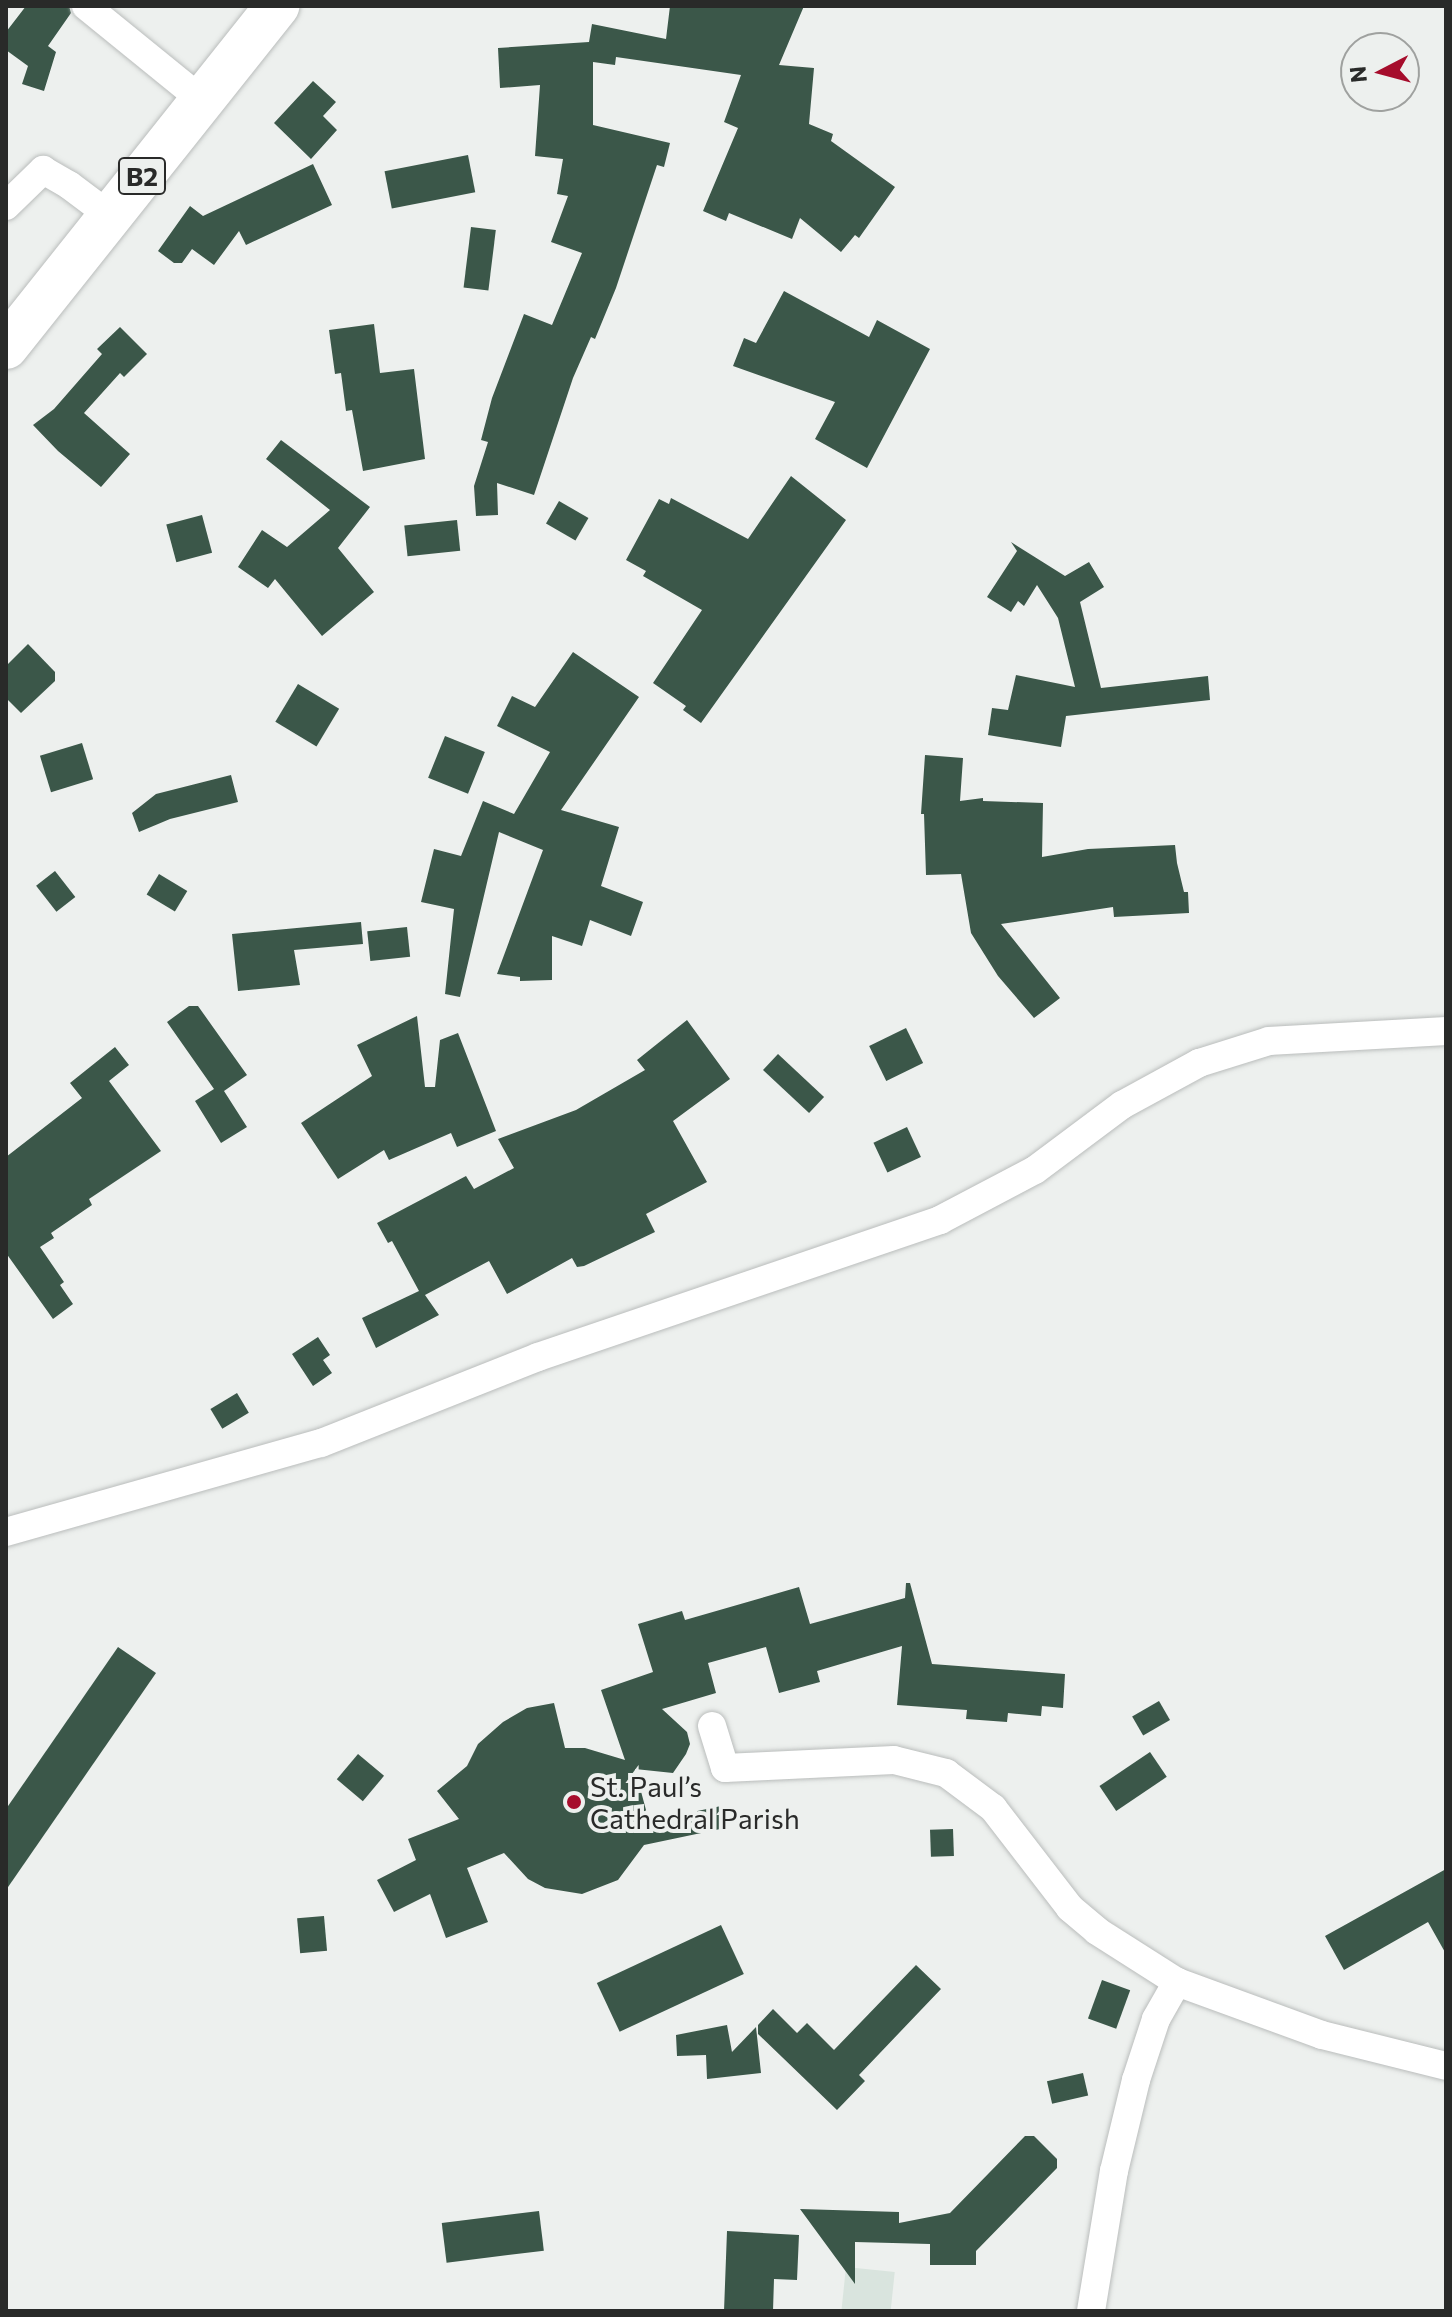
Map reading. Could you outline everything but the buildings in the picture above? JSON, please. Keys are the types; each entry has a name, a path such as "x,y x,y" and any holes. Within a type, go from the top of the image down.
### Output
{"highway":[{"name":"B2","path":"6,347 109,215 204,102 277,6"}],"street":[{"path":"89,7 204,102"},
{"path":"6,206 43,170 109,215"},
{"path":"6,1532 321,1443 538,1357 940,1220 1035,1170 1122,1105 1199,1063 1269,1041 1446,1031"},
{"path":"712,1726 725,1768 894,1760 946,1773 993,1808 1070,1908 1097,1931 1177,1982 1322,2035 1446,2066"},
{"path":"1091,2311 1114,2171 1136,2080 1156,2019 1177,1982"}],"shaded area":[{"path":"846,2267 895,2272 891,2311 841,2311"}],"place":[{"name":"St. Paul’s Cathedral Parish","path":"574,1802"}]}
